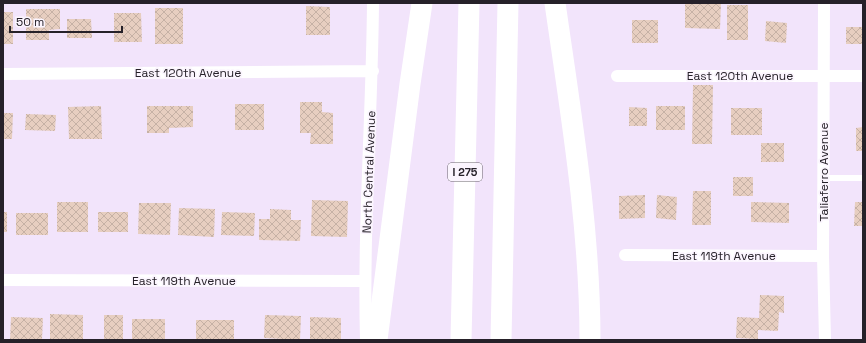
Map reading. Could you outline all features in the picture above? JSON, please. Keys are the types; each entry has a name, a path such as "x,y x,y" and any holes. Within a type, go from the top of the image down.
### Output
{"highway":[{"path":"377,340 422,3"},
{"name":"I 275","path":"461,340 470,3"},
{"path":"501,340 508,3"},
{"path":"555,3 584,220 590,340"}],"street":[{"name":"North Central Avenue","path":"366,340 364,281 372,72 373,3"},
{"name":"Taliaferro Avenue","path":"824,3 824,340"},
{"name":"East 120th Avenue","path":"3,74 372,72"},
{"name":"East 120th Avenue","path":"618,76 863,76"},
{"name":"East 119th Avenue","path":"625,255 823,256"},
{"name":"East 119th Avenue","path":"3,280 364,281"}],"lane":[{"path":"824,178 863,178"}],"building":[{"path":"685,3 721,3 720,29 685,28"},
{"path":"727,5 748,5 748,40 727,40"},
{"path":"306,6 330,7 330,35 306,35"},
{"path":"155,8 183,8 183,44 155,44"},
{"path":"26,9 60,9 60,29 49,30 49,40 26,40"},
{"path":"3,12 13,12 13,44 3,44"},
{"path":"114,13 141,13 142,42 114,42"},
{"path":"67,19 91,19 92,38 67,38"},
{"path":"632,20 658,20 658,43 632,43"},
{"path":"766,21 787,23 786,43 765,41"},
{"path":"846,27 863,27 863,44 846,44"},
{"path":"693,85 713,85 712,144 692,144"},
{"path":"300,102 322,102 322,112 333,113 333,144 310,144 311,133 300,133"},
{"path":"235,104 264,104 264,130 235,130"},
{"path":"101,106 102,139 69,139 68,107"},
{"path":"147,106 193,106 193,127 169,128 169,133 147,133"},
{"path":"656,106 685,106 685,130 656,130"},
{"path":"629,107 647,108 647,126 629,126"},
{"path":"731,108 762,108 762,135 731,135"},
{"path":"3,113 13,113 12,139 3,139"},
{"path":"26,114 56,115 55,131 25,130"},
{"path":"863,127 863,151 856,151 856,128"},
{"path":"761,143 784,143 784,162 761,162"},
{"path":"733,177 753,177 753,196 733,196"},
{"path":"693,191 711,191 711,225 692,225"},
{"path":"645,195 645,218 619,219 619,196"},
{"path":"657,195 677,197 676,220 656,218"},
{"path":"312,200 348,201 347,237 311,236"},
{"path":"57,202 88,202 88,232 57,232"},
{"path":"751,202 789,203 789,223 751,222"},
{"path":"855,202 863,202 863,226 854,226"},
{"path":"139,203 171,203 170,235 138,234"},
{"path":"179,208 215,209 214,237 178,235"},
{"path":"270,209 291,210 291,220 301,220 300,241 259,240 259,219 270,219"},
{"path":"3,212 7,212 7,232 3,232"},
{"path":"98,212 128,212 128,232 98,232"},
{"path":"222,212 255,213 254,236 221,235"},
{"path":"16,213 48,213 48,235 16,235"},
{"path":"760,295 784,296 784,313 779,312 778,331 758,330 758,339 736,338 737,317 759,318"},
{"path":"50,314 83,315 83,340 50,340"},
{"path":"104,315 123,315 123,340 104,340"},
{"path":"265,315 301,316 300,340 264,338"},
{"path":"11,317 43,318 42,340 10,340"},
{"path":"310,317 341,318 341,340 310,340"},
{"path":"132,319 165,319 165,340 132,340"},
{"path":"196,320 234,320 234,340 196,340"}]}
